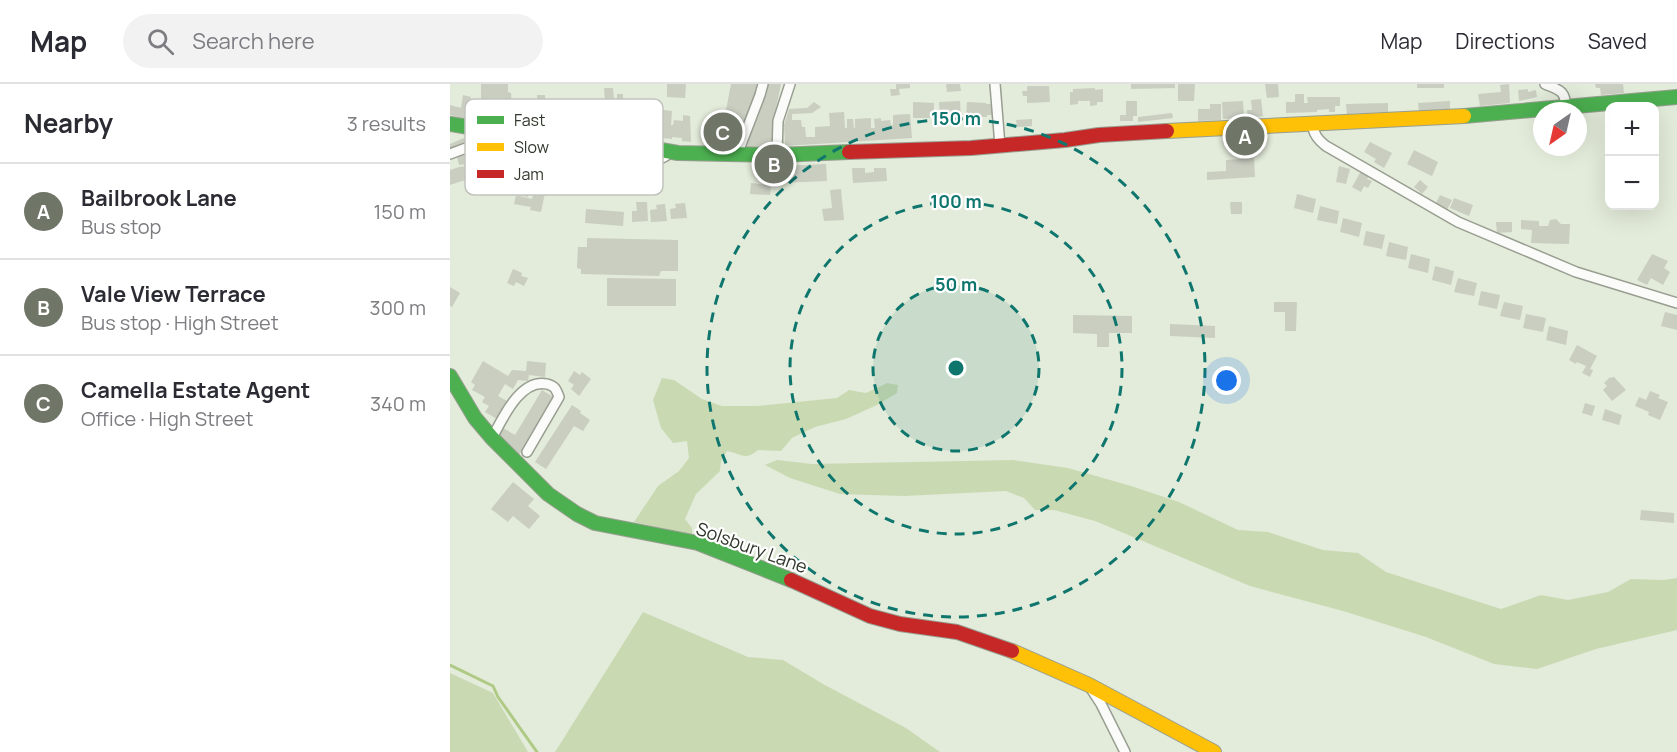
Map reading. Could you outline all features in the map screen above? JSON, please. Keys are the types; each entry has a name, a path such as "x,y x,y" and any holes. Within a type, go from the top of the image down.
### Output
{"street":[{"path":"737,154 763,84"},
{"path":"777,155 778,121 790,84"},
{"path":"995,84 1000,146"},
{"path":"1545,84 1562,93 1566,102"},
{"path":"1587,104 1677,97"},
{"path":"663,158 666,156 665,151 777,155 1000,146 1100,135 1451,117 1533,109"},
{"path":"450,124 465,127"},
{"path":"1312,124 1314,134 1326,146 1458,222 1576,273 1677,303"},
{"path":"450,154 465,148"},
{"name":"Solsbury Lane","path":"450,376 475,418 492,438 548,494 577,514 596,523 698,543 800,584 870,616 900,624 957,632 1011,651 1089,685 1214,752"},
{"path":"492,438 520,393 530,385 540,382 551,385 556,388 559,397 527,452"},
{"path":"1089,685 1125,752"}],"green space":[{"path":"662,378 674,380 702,399 722,406 757,406 837,398 849,390 866,393 887,383 898,385 897,393 877,405 846,419 815,427 792,438 781,451 758,450 743,456 727,451 721,461 720,471 696,494 685,519 692,528 692,535 634,522 658,486 679,471 689,458 687,441 673,443 661,428 653,400"},
{"path":"777,460 812,464 1013,460 1068,468 1179,502 1238,530 1268,532 1323,550 1358,553 1386,572 1501,609 1541,595 1568,600 1608,592 1631,579 1677,578 1677,630 1596,649 1537,669 1494,664 1426,637 1343,611 1250,586 1095,521 1054,510 1035,510 1024,498 1006,491 904,496 840,494 790,478 765,465"},
{"path":"643,612 748,657 783,660 906,728 940,752 555,752"},
{"path":"450,673 493,693 528,752 450,752"}],"building":[{"path":"481,84 508,84 508,92 511,93 512,99 481,99"},
{"path":"667,84 686,84 685,98 667,97"},
{"path":"731,84 757,84 747,125 741,129 740,136 735,136 733,143 709,141 711,124 723,126"},
{"path":"766,84 781,84 772,128 772,146 747,147"},
{"path":"896,84 910,84 910,88 899,89 900,95 891,96 890,89 896,89"},
{"path":"946,84 960,84 961,91 947,92"},
{"path":"1131,84 1175,84 1175,88 1131,89"},
{"path":"1178,84 1195,84 1194,101 1178,101"},
{"path":"1265,84 1278,84 1279,97 1267,98"},
{"path":"1417,84 1444,84 1444,88 1417,88"},
{"path":"1509,84 1510,103 1480,106 1478,94 1501,92 1500,85"},
{"path":"1595,84 1623,84 1624,93 1601,95 1600,88 1596,88"},
{"path":"1027,86 1049,86 1050,102 1027,103 1027,96 1023,96 1022,91 1027,91"},
{"path":"604,88 613,88 614,99 605,99"},
{"path":"1095,88 1095,90 1103,89 1103,102 1090,106 1090,101 1078,101 1078,104 1070,105 1070,92 1073,92 1073,89"},
{"path":"1528,89 1528,92 1536,90 1537,97 1519,101 1518,90"},
{"path":"617,94 623,94 623,99 617,99"},
{"path":"1295,94 1304,94 1304,103 1308,103 1307,97 1340,97 1340,106 1335,106 1335,112 1329,112 1329,109 1317,110 1317,112 1286,113 1286,102 1295,102"},
{"path":"463,95 471,97 471,99 465,99 465,119 450,115 450,105 461,108"},
{"path":"537,95 545,95 545,99 537,99"},
{"path":"1261,99 1263,116 1248,118 1247,110 1252,110 1251,100"},
{"path":"960,101 961,119 940,119 939,102"},
{"path":"1126,101 1137,101 1137,116 1133,116 1133,121 1120,121 1120,115 1126,115"},
{"path":"1243,101 1244,118 1223,119 1222,102"},
{"path":"1450,101 1450,109 1419,111 1418,103"},
{"path":"814,102 821,107 812,113 792,114 792,120 801,120 802,127 805,127 806,137 815,137 815,127 830,126 829,113 844,112 845,128 847,128 847,119 853,119 855,128 855,119 871,118 871,128 875,128 874,119 890,120 893,125 893,115 910,114 912,138 785,146 784,125 789,109 807,108"},
{"path":"913,102 934,103 934,118 913,118"},
{"path":"967,102 992,104 992,115 966,117"},
{"path":"1388,103 1388,112 1347,114 1346,104"},
{"path":"1210,104 1221,104 1221,120 1198,121 1198,109 1210,109"},
{"path":"663,110 672,111 671,125 674,120 683,121 683,115 690,116 691,142 682,141 682,138 672,137 672,139 663,138"},
{"path":"1172,113 1173,118 1138,122 1138,117"},
{"path":"1032,119 1032,126 1017,127 1016,120"},
{"path":"465,137 465,143 450,149 450,144"},
{"path":"1370,142 1392,153 1384,168 1374,162 1376,159 1364,152"},
{"path":"1414,150 1438,162 1432,176 1407,164"},
{"path":"465,154 465,164 459,165 457,157"},
{"path":"1254,158 1255,177 1207,180 1207,172 1226,171 1226,160"},
{"path":"826,164 827,181 781,183 781,166"},
{"path":"465,166 465,181 450,185 450,170"},
{"path":"1339,166 1350,169 1346,184 1336,182"},
{"path":"852,168 865,168 865,173 874,172 874,168 886,168 887,181 853,183"},
{"path":"1361,171 1369,176 1367,179 1372,181 1368,188 1364,186 1361,192 1352,187"},
{"path":"1420,180 1428,187 1422,194 1414,187"},
{"path":"751,183 769,185 770,195 750,194"},
{"path":"841,189 844,220 824,221 822,209 832,208 830,190"},
{"path":"1297,194 1316,199 1313,213 1294,208"},
{"path":"516,195 532,199 533,195 545,195 541,212 530,210 531,207 514,204"},
{"path":"1440,195 1452,200 1447,210 1435,205"},
{"path":"1454,198 1473,205 1469,216 1450,208"},
{"path":"636,202 647,202 648,221 632,222 632,211 637,211"},
{"path":"1230,202 1242,202 1242,214 1231,214"},
{"path":"685,203 687,218 671,219 670,209 676,208 675,204"},
{"path":"665,204 667,221 651,222 650,210 657,209 656,205"},
{"path":"1320,206 1339,211 1337,224 1317,220"},
{"path":"586,209 624,212 623,226 585,223"},
{"path":"1343,218 1362,223 1359,237 1340,232"},
{"path":"1556,219 1561,224 1570,224 1569,244 1531,243 1532,230 1521,229 1521,220 1539,221 1539,226 1548,226 1550,220"},
{"path":"1496,222 1512,222 1512,232 1497,233"},
{"path":"1366,231 1385,235 1382,249 1363,245"},
{"path":"587,238 678,240 678,271 661,271 659,276 581,274 581,269 577,268 578,247 587,247"},
{"path":"1389,242 1408,247 1406,260 1386,256"},
{"path":"1411,254 1430,259 1428,273 1408,268"},
{"path":"1652,254 1668,261 1664,268 1670,272 1663,285 1651,278 1647,285 1637,280"},
{"path":"1435,266 1454,271 1451,285 1432,280"},
{"path":"513,269 522,273 521,276 528,278 524,286 516,282 514,286 507,283"},
{"path":"607,278 676,279 676,306 607,306"},
{"path":"1458,278 1477,283 1474,296 1454,292"},
{"path":"450,287 460,293 452,307 450,306"},
{"path":"1481,291 1500,295 1497,309 1478,305"},
{"path":"1274,302 1297,302 1296,331 1285,331 1285,312 1274,312"},
{"path":"1504,302 1523,306 1520,320 1500,316"},
{"path":"1665,312 1677,315 1677,330 1661,326"},
{"path":"1526,314 1546,318 1543,332 1523,328"},
{"path":"1073,315 1132,316 1132,333 1109,333 1109,347 1097,347 1097,334 1073,333"},
{"path":"1170,324 1215,326 1215,338 1170,336"},
{"path":"1549,326 1568,331 1566,345 1546,340"},
{"path":"1577,345 1597,356 1590,369 1593,370 1590,377 1582,373 1586,366 1569,360"},
{"path":"483,361 508,376 512,370 526,371 527,361 546,363 545,377 529,375 528,381 518,380 513,389 505,384 498,396 507,401 497,419 485,412 489,406 482,402 485,397 472,390 475,385 471,382"},
{"path":"574,371 580,375 582,372 591,379 579,396 571,389 574,385 568,381"},
{"path":"1614,377 1626,390 1612,401 1603,390 1607,386 1604,383"},
{"path":"542,390 555,398 519,455 507,448 509,445 497,437 503,428 515,435"},
{"path":"1650,391 1660,395 1658,398 1668,402 1660,420 1635,406 1639,397 1646,400"},
{"path":"1585,403 1595,406 1592,416 1582,413"},
{"path":"572,405 590,420 583,431 574,426 546,469 535,462"},
{"path":"1605,409 1622,415 1619,425 1602,420"},
{"path":"513,482 534,499 528,506 540,516 529,529 513,516 508,522 491,509"},
{"path":"1641,510 1674,513 1674,523 1640,520"}],"waterway":[{"path":"450,665 493,686 498,697 537,752"}],"traffic: fast":[{"path":"1464,116 1677,97"},
{"path":"450,124 465,126"},
{"path":"663,150 678,153 777,155 849,152"},
{"path":"450,376 475,418 492,438 548,494 577,514 595,523 698,543 791,580"}],"traffic: slow":[{"path":"1167,131 1464,116"},
{"path":"1012,651 1089,685 1214,752"}],"traffic: jam":[{"path":"849,152 971,148 1099,135 1167,131"},
{"path":"791,580 870,616 900,624 957,632 1012,651"}],"place":[{"name":"Camella Estate Agent","path":"723,132"},
{"name":"Bailbrook Lane","path":"1245,136"},
{"name":"Vale View Terrace","path":"774,164"}]}
